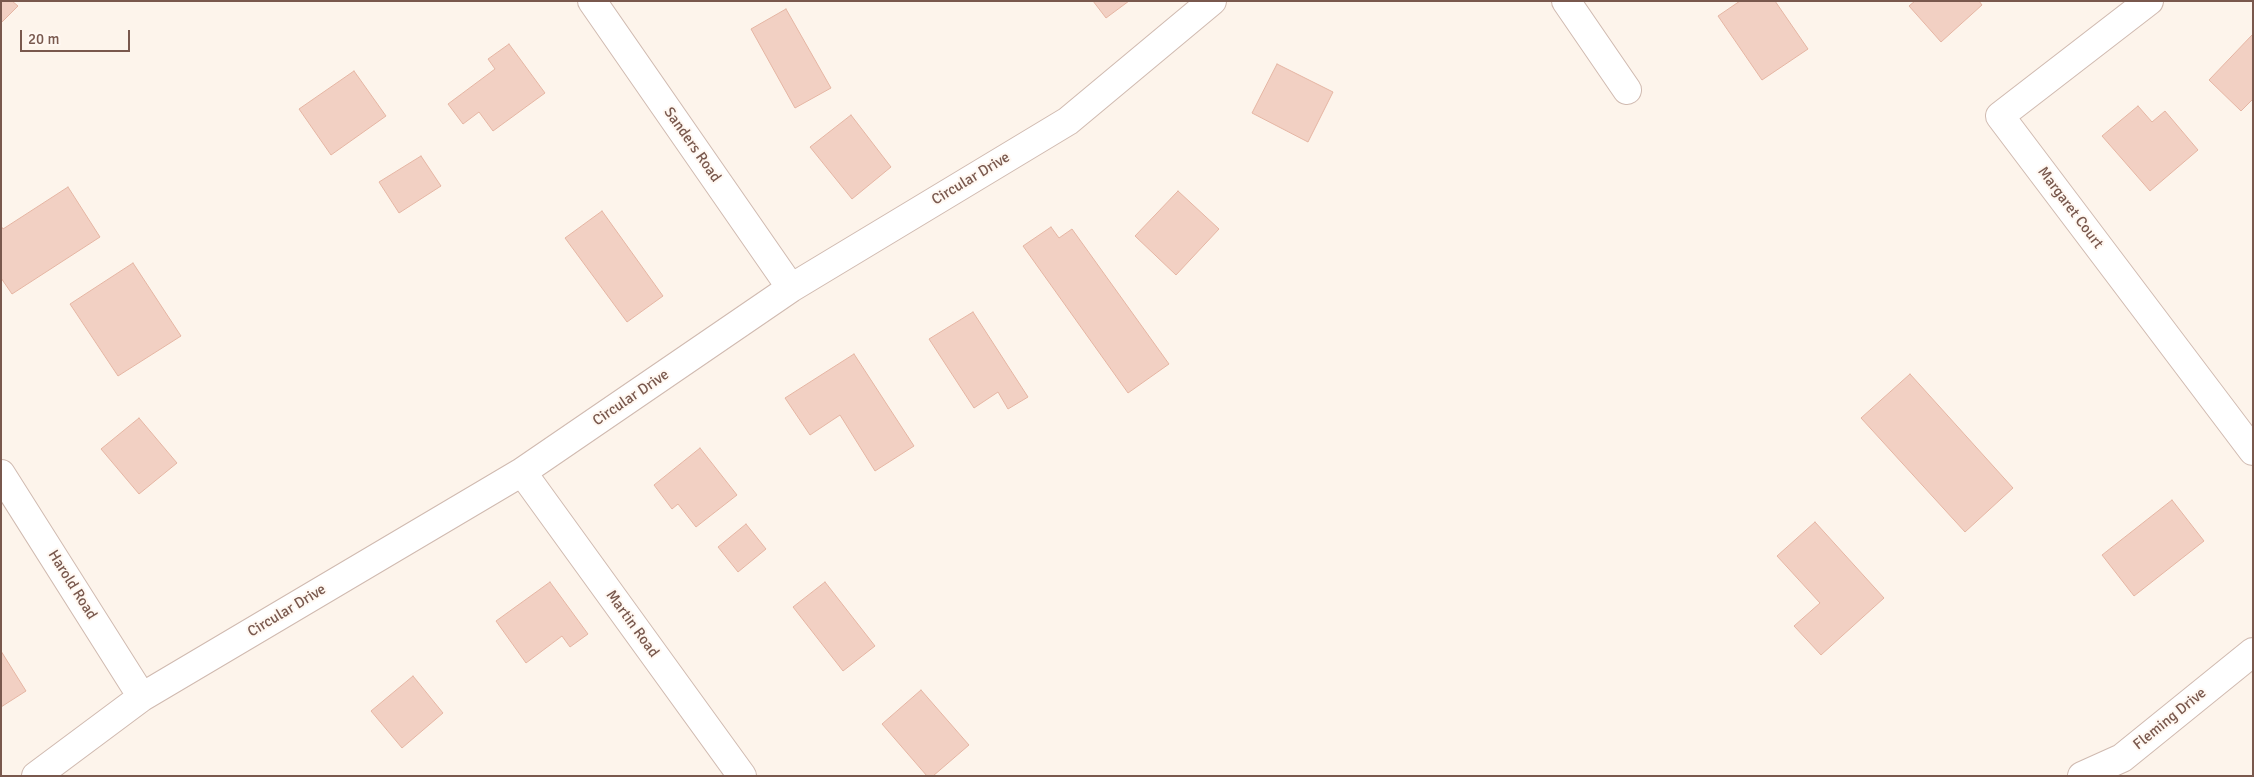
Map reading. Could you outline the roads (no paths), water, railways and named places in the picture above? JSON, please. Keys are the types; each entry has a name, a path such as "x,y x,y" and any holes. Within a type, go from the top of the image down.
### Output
{"street":[{"name":"Sanders Road","path":"592,1 791,288"},
{"name":"Circular Drive","path":"36,776 142,697 522,472 791,288 1068,121 1212,1"},
{"path":"1566,1 1627,90"},
{"name":"Margaret Court","path":"2149,1 2000,116 2253,451"},
{"name":"Martin Road","path":"522,472 742,776"},
{"name":"Harold Road","path":"1,474 142,697"},
{"name":"Fleming Drive","path":"2082,776 2122,758 2253,652"}]}
